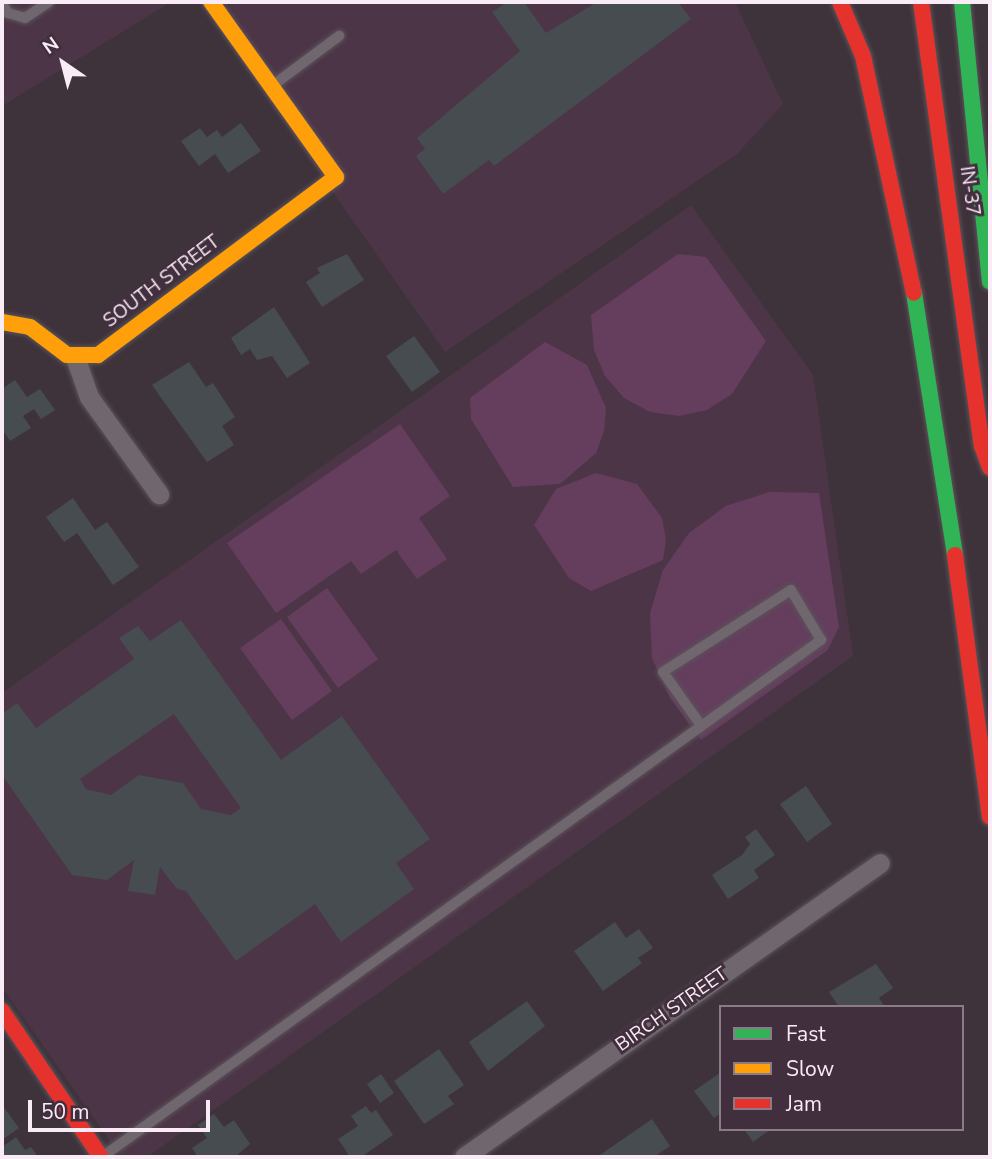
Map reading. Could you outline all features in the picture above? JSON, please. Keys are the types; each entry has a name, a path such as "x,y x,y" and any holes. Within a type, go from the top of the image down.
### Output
{"main road":[{"path":"211,2 271,86"},
{"path":"840,2 863,56 905,236 980,713 990,817"},
{"name":"IN-37","path":"921,2 982,446 990,468"},
{"path":"962,2 990,282"},
{"name":"SOUTH STREET","path":"75,357 88,359 114,345 336,177 271,86"},
{"path":"2,322 19,321 75,357"},
{"path":"3,1014 101,1157"}],"street":[{"path":"75,357 89,397 159,494"},
{"name":"BIRCH STREET","path":"464,1157 880,863"}],"lane":[{"path":"2,4 8,13 25,18 49,2"},
{"path":"271,86 339,36"},
{"path":"101,1157 700,724 821,640 791,590 663,672 700,724"}],"shaded area":[{"path":"2,2 171,2 2,106"},
{"path":"200,2 735,2 783,104 737,154 445,352"},
{"path":"691,205 813,375 853,656 147,1157 121,1157 2,987 2,693"},
{"path":"678,254 706,257 766,341 732,394 707,410 679,416 650,412 624,398 605,376 594,350 591,315"},
{"path":"545,342 587,365 606,408 604,431 596,453 560,484 513,487 471,419 470,398"},
{"path":"400,424 450,496 419,518 447,559 417,579 396,550 361,574 351,561 276,613 227,543"},
{"path":"596,473 637,484 662,518 666,539 663,560 591,591 569,578 534,525 556,489"},
{"path":"769,492 819,493 839,627 828,650 701,740 670,698 652,658 650,613 663,570 689,533 726,506"},
{"path":"327,588 378,659 338,688 287,617"},
{"path":"281,619 332,691 292,720 240,648"}],"building":[{"path":"507,2 524,2 546,33 597,2 678,2 691,19 494,166 489,160 443,194 416,156 425,149 417,138 520,51 492,12"},
{"path":"241,123 261,151 228,173 215,154 199,166 181,141 200,128 207,137 217,130 222,137"},
{"path":"347,254 364,280 322,307 306,282 320,273 317,268"},
{"path":"274,307 310,363 287,378 272,356 257,360 250,349 241,355 231,338"},
{"path":"414,336 440,372 412,392 386,356"},
{"path":"189,362 206,387 213,383 235,417 222,426 234,445 207,462 152,385"},
{"path":"15,380 27,397 40,389 55,410 41,419 34,409 23,416 31,428 10,441 2,429 2,389"},
{"path":"73,498 95,530 107,522 139,567 113,585 77,533 64,542 46,517"},
{"path":"181,620 281,760 342,716 430,839 396,863 414,889 341,942 315,904 236,961 186,891 177,889 160,867 155,895 128,891 134,860 107,880 72,875 2,775 2,714 17,703 36,728 134,659 119,638 138,626 150,641","holes":["174,714 241,808 231,815 201,809 183,783 139,775 111,795 86,789 80,779"]},
{"path":"806,786 832,824 807,842 780,804"},
{"path":"756,829 775,855 754,870 759,878 728,899 712,875 742,855 750,844 745,837"},
{"path":"615,922 626,938 639,929 653,948 638,958 642,963 603,991 574,951"},
{"path":"876,964 893,988 879,998 884,1005 838,1005 829,992"},
{"path":"527,1001 545,1026 488,1071 469,1042"},
{"path":"439,1049 464,1085 448,1096 454,1104 424,1124 394,1081"},
{"path":"719,1073 719,1114 714,1118 694,1091"},
{"path":"381,1074 394,1093 380,1103 367,1084"},
{"path":"2,1105 19,1128 2,1140"},
{"path":"366,1106 371,1113 376,1110 393,1135 361,1157 350,1157 338,1139 358,1126 351,1116"},
{"path":"214,1114 224,1127 234,1120 250,1144 235,1157 198,1157 192,1148 207,1138 198,1125"},
{"path":"652,1119 670,1146 654,1157 597,1157"},
{"path":"745,1131 768,1131 753,1142"},
{"path":"16,1137 25,1150 31,1147 38,1157 2,1157 2,1147"}],"traffic: fast":[{"path":"962,2 990,282"},
{"path":"914,293 955,555"}],"traffic: slow":[{"path":"2,322 30,327 67,355 98,355 336,177 211,2"}],"traffic: jam":[{"path":"840,2 863,56 914,293"},
{"path":"921,2 982,446 990,468"},
{"path":"955,555 990,817"},
{"path":"2,1011 101,1157"}]}
